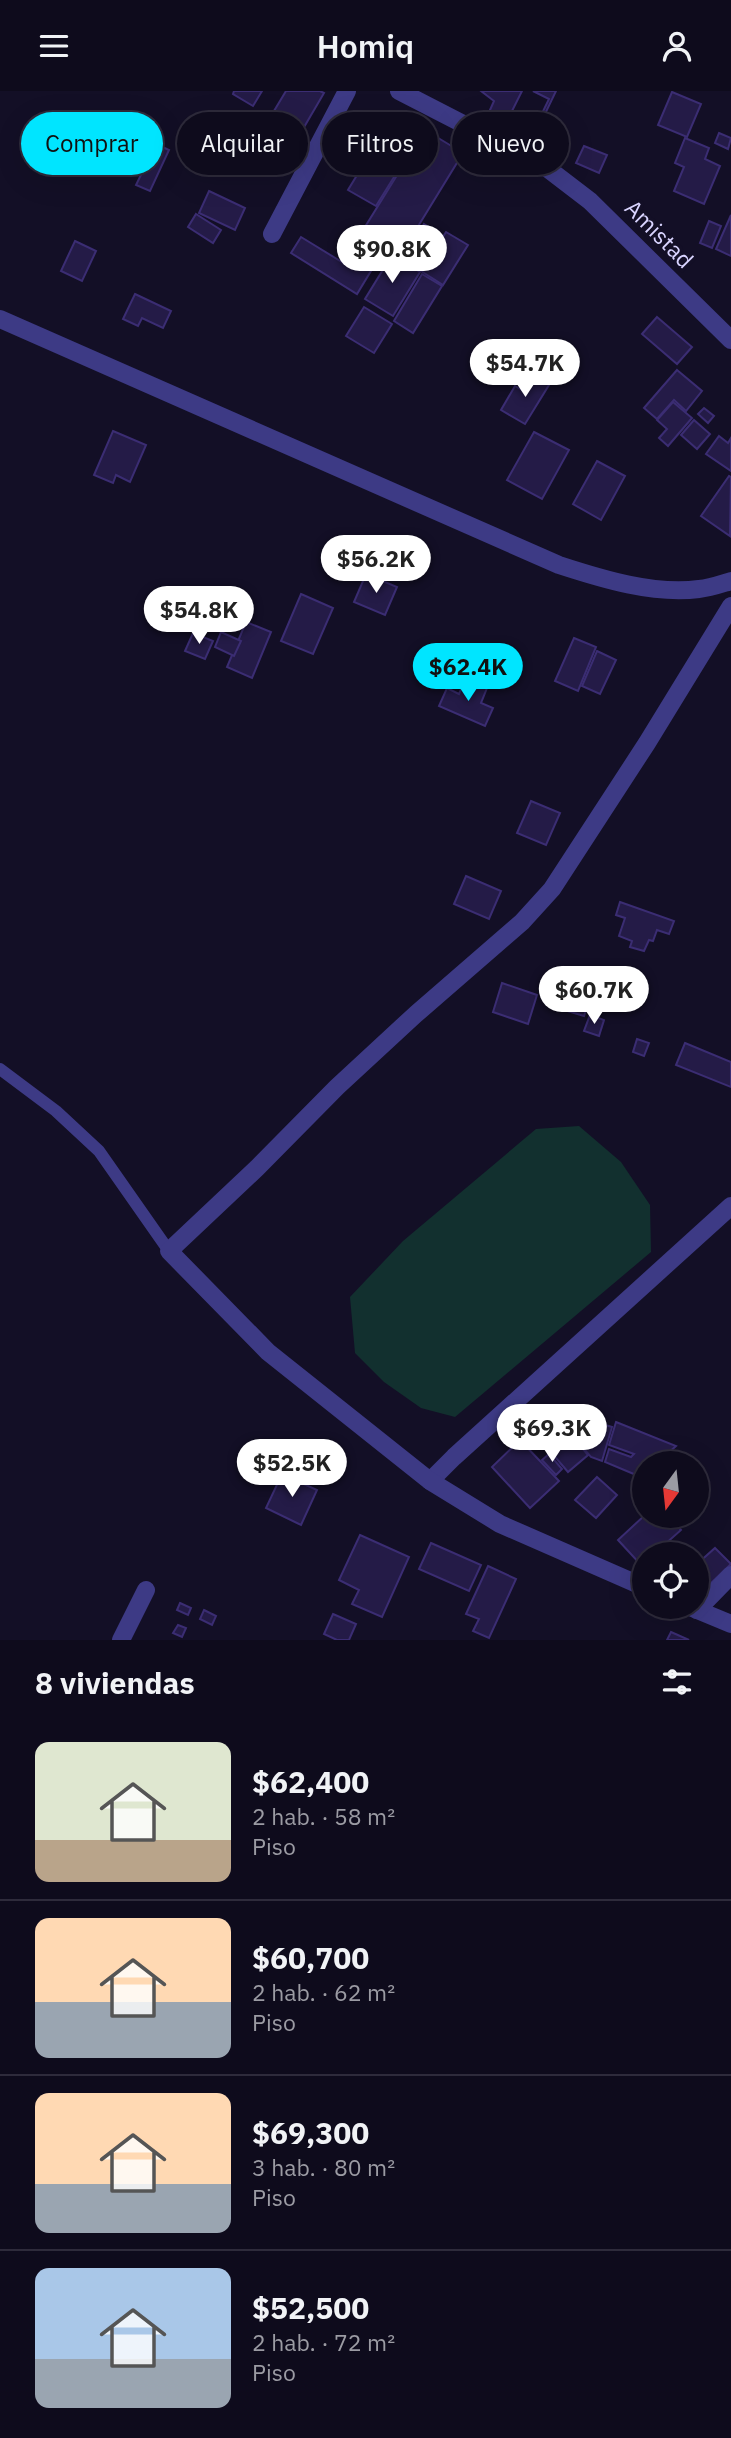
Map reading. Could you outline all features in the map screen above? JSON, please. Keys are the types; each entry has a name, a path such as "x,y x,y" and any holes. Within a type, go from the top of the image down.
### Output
{"street":[{"path":"272,235 347,91"},
{"name":"Amistad","path":"399,91 543,165 590,201 731,339"},
{"path":"0,319 559,565 605,580 654,589 699,589 731,581"},
{"path":"632,1582 499,1524 430,1481 268,1352 169,1251 337,1087 416,1014 523,922 552,889 647,743 731,606"},
{"path":"430,1481 453,1457 731,1206"},
{"path":"709,1594 731,1575"},
{"path":"121,1640 146,1590"},
{"path":"709,1615 731,1625"}],"lane":[{"path":"0,1069 56,1111 99,1151 169,1251"}],"green space":[{"path":"579,1126 621,1162 650,1205 651,1252 455,1417 421,1408 384,1382 355,1353 350,1297 403,1241 536,1129"}],"building":[{"path":"234,91 262,91 253,106 233,94"},
{"path":"286,91 324,93 308,120 308,112 273,112"},
{"path":"481,91 522,91 512,112 489,112 494,101"},
{"path":"533,91 556,91 546,112 543,112 549,99"},
{"path":"672,92 701,104 687,137 658,125"},
{"path":"719,133 731,138 728,149 715,143"},
{"path":"438,138 452,146 452,171 398,259 360,235 397,175 438,175"},
{"path":"685,138 709,148 705,159 720,166 704,204 674,191 684,167 675,163"},
{"path":"584,146 607,155 599,173 576,163"},
{"path":"163,147 169,150 163,163"},
{"path":"141,175 157,175 150,191 136,185"},
{"path":"357,175 395,175 376,206 348,190"},
{"path":"209,191 245,208 235,230 199,213"},
{"path":"196,214 221,230 213,243 188,227"},
{"path":"731,215 731,256 716,249"},
{"path":"709,221 721,226 712,248 700,243"},
{"path":"424,224 440,234 419,267 403,258"},
{"path":"446,232 468,245 443,285 421,271"},
{"path":"301,237 350,267 360,251 377,261 357,294 291,253"},
{"path":"75,241 96,251 82,281 61,271"},
{"path":"392,255 420,272 393,316 365,299"},
{"path":"422,274 442,286 413,333 394,321"},
{"path":"135,294 171,311 163,328 142,318 138,326 123,319"},
{"path":"364,307 392,324 374,353 346,336"},
{"path":"657,317 692,347 677,364 642,334"},
{"path":"677,370 702,391 686,411 674,400 657,419 644,408"},
{"path":"531,374 549,385 525,424 501,410 515,386 522,390"},
{"path":"673,402 692,418 668,446 659,438 667,429 657,420"},
{"path":"704,408 714,416 708,423 698,414"},
{"path":"694,420 710,434 697,449 681,435"},
{"path":"113,431 146,445 130,482 116,475 113,483 94,475"},
{"path":"534,432 569,450 542,499 507,480"},
{"path":"719,436 728,443 731,438 731,471 706,454"},
{"path":"597,461 625,476 601,520 573,504"},
{"path":"729,476 731,477 730,536 701,516"},
{"path":"366,574 397,587 385,615 354,602"},
{"path":"301,594 333,608 313,654 281,641"},
{"path":"246,622 271,632 252,678 227,667"},
{"path":"221,632 241,641 234,656 215,647"},
{"path":"193,633 213,641 205,659 185,651"},
{"path":"574,638 596,647 578,691 555,681"},
{"path":"597,651 616,660 600,694 582,686"},
{"path":"465,679 487,688 481,703 493,708 485,726 439,706 447,688 459,694"},
{"path":"531,801 560,813 546,845 517,833"},
{"path":"466,876 501,891 489,919 454,904"},
{"path":"620,902 674,921 669,934 657,930 653,941 649,940 644,951 630,947 632,941 619,936 625,918 616,915"},
{"path":"564,967 597,977 584,1016 551,1006"},
{"path":"502,983 537,995 528,1024 493,1012"},
{"path":"590,1015 604,1020 599,1036 584,1031"},
{"path":"637,1039 649,1043 644,1056 633,1052"},
{"path":"685,1043 731,1062 731,1087 676,1065"},
{"path":"592,1421 612,1427 602,1461 591,1457 577,1441 580,1427 590,1430"},
{"path":"616,1422 676,1446 670,1451 632,1451 632,1453 609,1445"},
{"path":"570,1433 588,1455 568,1472 550,1451"},
{"path":"520,1440 559,1481 530,1508 492,1467"},
{"path":"262,1441 277,1448 267,1470 251,1464"},
{"path":"609,1449 631,1457 632,1473 605,1462"},
{"path":"549,1454 562,1469 556,1475 542,1460"},
{"path":"282,1474 317,1490 301,1525 266,1508"},
{"path":"597,1477 617,1495 596,1518 575,1500"},
{"path":"632,1527 681,1530 668,1542 632,1542 632,1555 618,1540"},
{"path":"360,1535 409,1557 382,1617 352,1604 359,1590 339,1580"},
{"path":"431,1543 481,1565 469,1591 419,1569"},
{"path":"715,1548 731,1564 709,1585 709,1553"},
{"path":"488,1566 516,1579 489,1638 473,1631 479,1619 466,1614"},
{"path":"180,1603 191,1608 188,1615 177,1610"},
{"path":"204,1610 216,1616 212,1625 200,1619"},
{"path":"333,1614 356,1624 349,1640 337,1640 324,1634"},
{"path":"178,1625 186,1628 182,1637 173,1633"},
{"path":"671,1632 689,1640 667,1640"}]}
